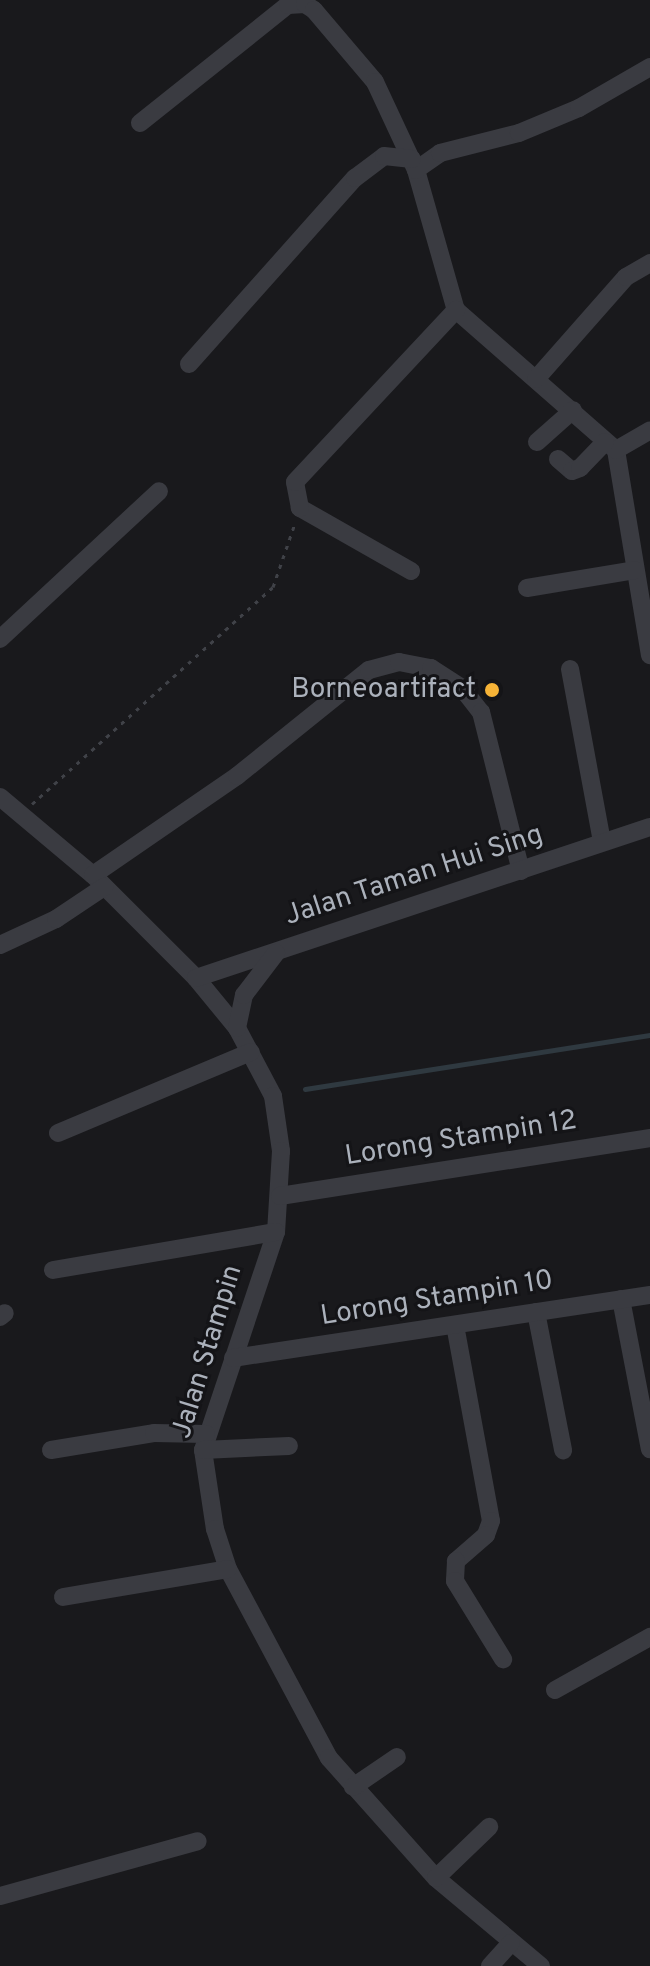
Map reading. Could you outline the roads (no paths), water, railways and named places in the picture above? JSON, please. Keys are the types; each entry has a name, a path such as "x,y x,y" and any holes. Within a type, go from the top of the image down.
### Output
{"street":[{"path":"140,123 297,2 314,10 375,82 414,164 456,310 573,410 610,446 635,570 646,606 650,655"},
{"path":"189,364 355,178 384,156 414,164 440,153 519,133 579,108 650,67"},
{"path":"536,379 626,277 650,263"},
{"path":"411,571 300,508 295,482 456,310"},
{"path":"537,442 573,410"},
{"path":"558,459 572,471 610,446 650,430"},
{"path":"0,639 159,491"},
{"path":"527,588 635,570"},
{"path":"0,945 56,919 98,881 237,776 369,670 399,662 431,668 462,688 481,712 521,871"},
{"path":"570,669 602,842"},
{"name":"Jalan Stampin","path":"0,797 98,881 196,978 237,1028 251,1052 279,1120 280,1196 276,1232 205,1442 206,1487 228,1569 303,1717 353,1787 436,1878 541,1966"},
{"name":"Jalan Taman Hui Sing","path":"196,978 650,827"},
{"path":"237,1028 249,986 278,951"},
{"path":"58,1133 251,1052"},
{"name":"Lorong Stampin 12","path":"280,1196 650,1138"},
{"path":"53,1270 276,1232"},
{"name":"Lorong Stampin 10","path":"233,1358 650,1295"},
{"path":"621,1299 650,1449"},
{"path":"536,1312 563,1450"},
{"path":"455,1325 491,1521 486,1535 456,1561 455,1581 503,1659"},
{"path":"51,1450 154,1433 205,1442 289,1446"},
{"path":"63,1597 228,1569"},
{"path":"555,1690 650,1637"},
{"path":"353,1787 397,1757"},
{"path":"436,1878 489,1827"},
{"path":"0,1896 198,1841"},
{"path":"490,1966 511,1943"}],"waterway":[{"path":"305,1089 650,1035"}],"place":[{"name":"Borneoartifact","path":"492,690"}]}
